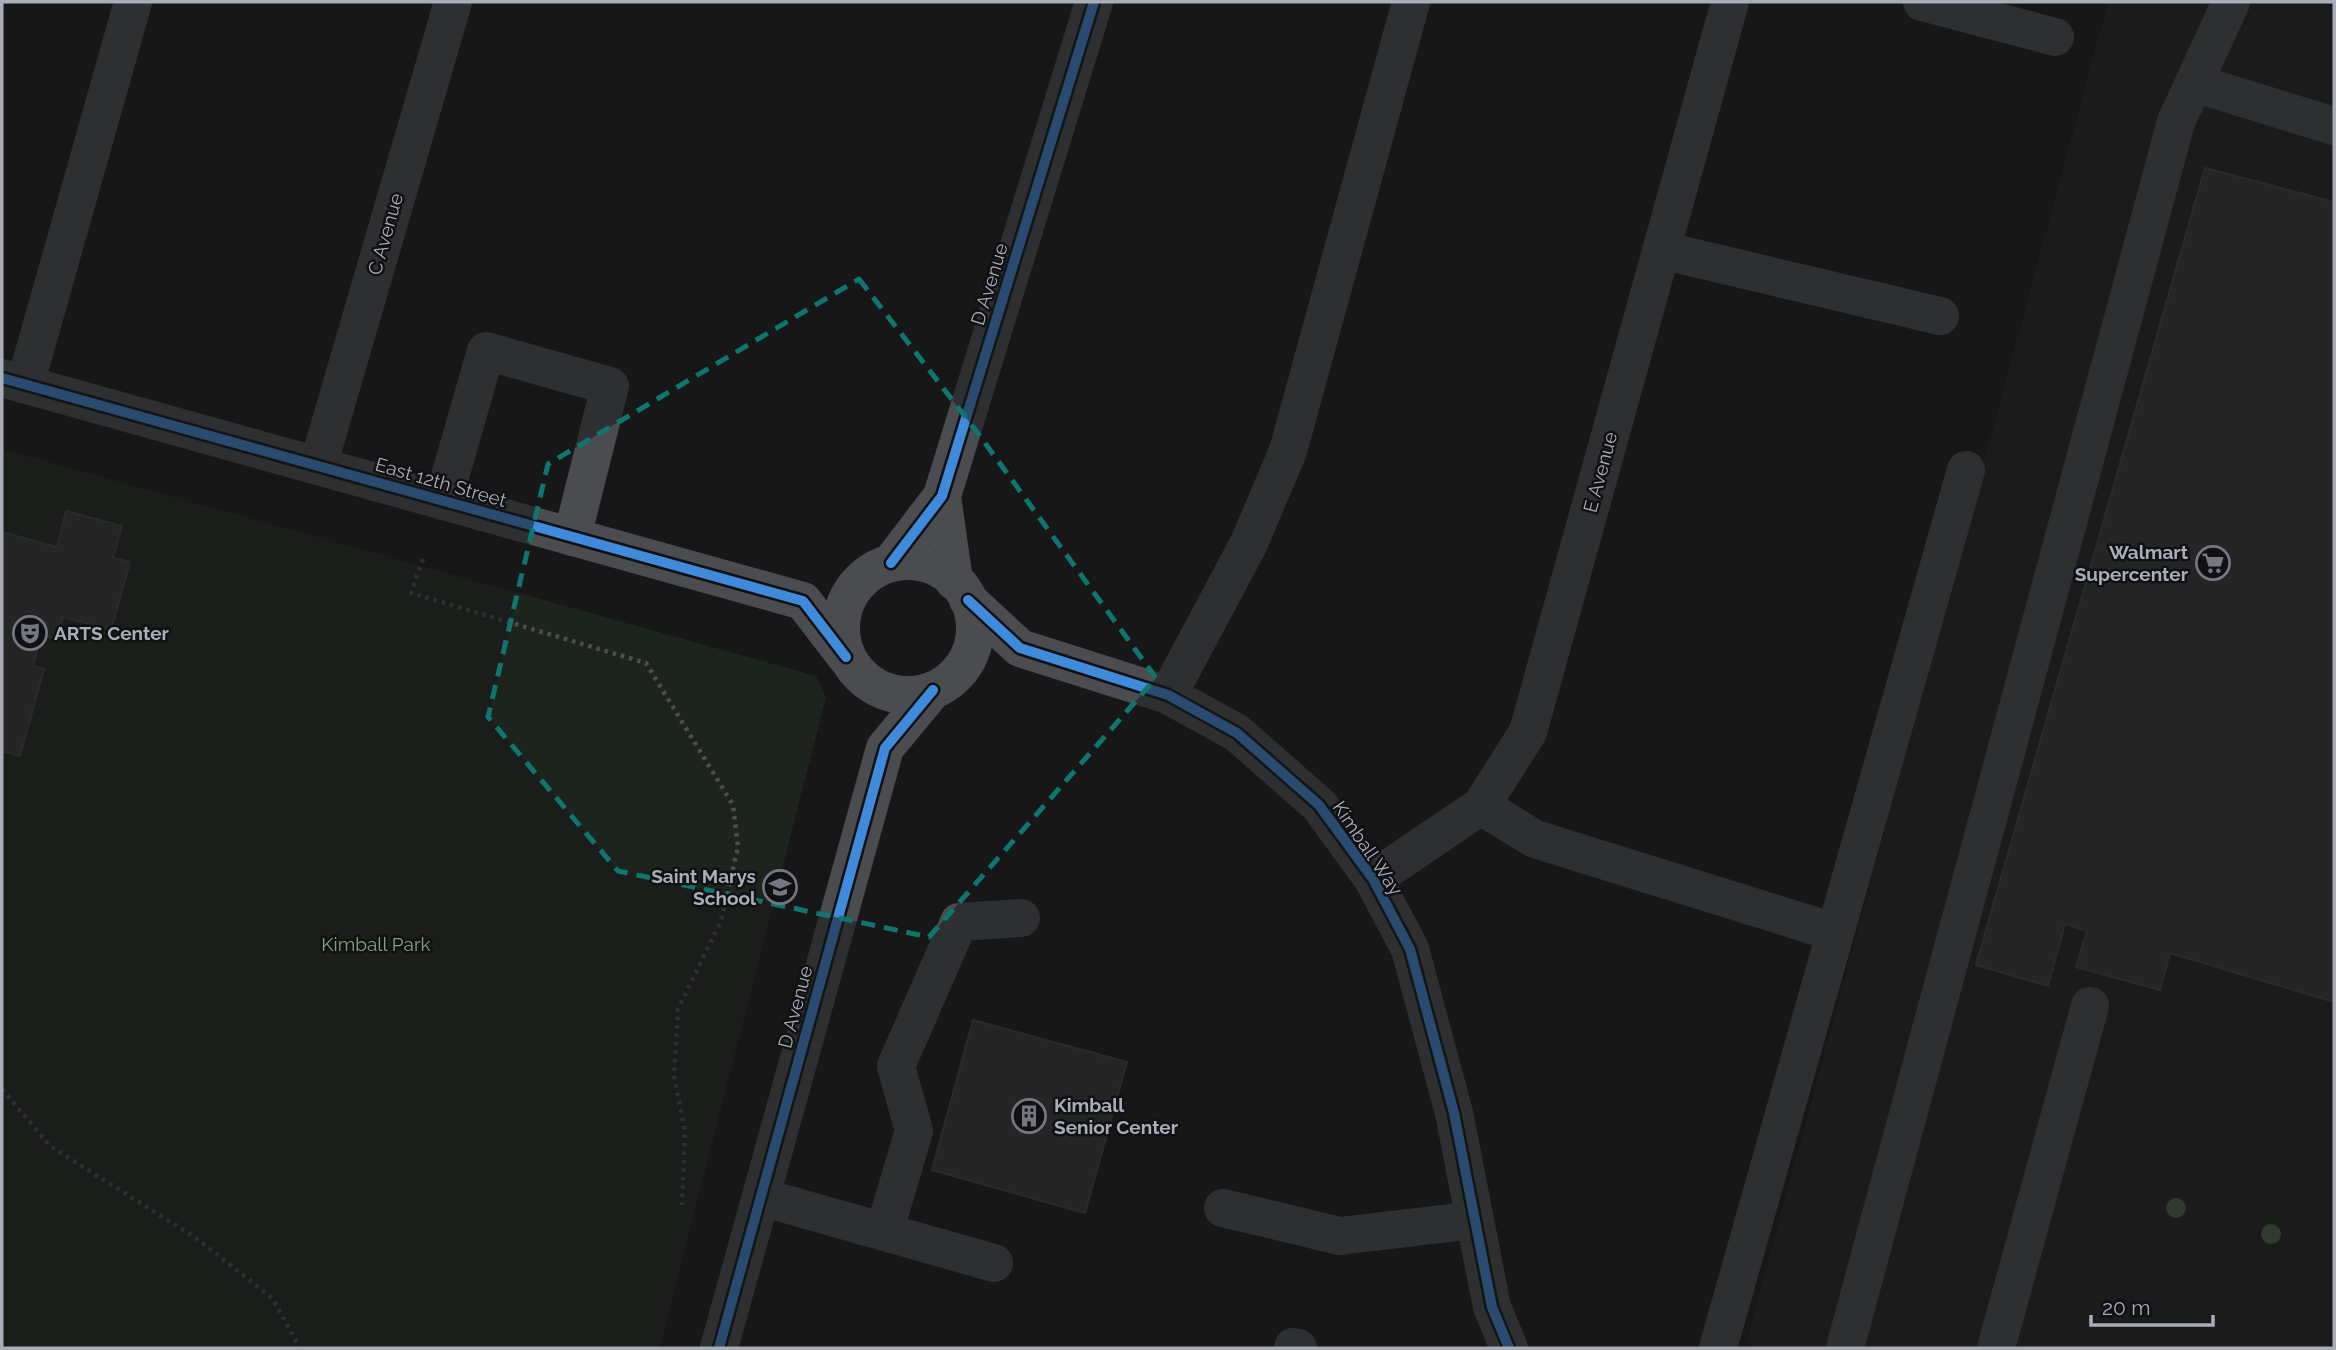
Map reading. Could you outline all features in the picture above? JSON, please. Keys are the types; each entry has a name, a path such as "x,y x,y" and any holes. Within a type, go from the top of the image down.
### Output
{"street":[{"path":"13,381 134,2"},
{"name":"C Avenue","path":"318,466 453,2"},
{"name":"D Avenue","path":"878,569 942,496 1094,2"},
{"path":"1168,695 1249,543 1289,451 1411,2"},
{"name":"E Avenue","path":"1373,879 1481,806 1528,732 1730,2"},
{"path":"1922,2 2055,37"},
{"path":"1845,1348 2172,136 2231,2"},
{"path":"2194,83 2334,126"},
{"path":"1661,250 1940,316"},
{"path":"443,501 485,351 610,386 572,537"},
{"name":"East 12th Street","path":"13,381 806,605"},
{"path":"1718,1348 1966,470"},
{"name":"D Avenue","path":"942,496 961,590"},
{"path":"947,680 972,650 976,629 972,608 947,573 927,563 906,560 878,569 806,605 853,666 878,689 900,696 923,695 1015,644"},
{"path":"878,569 851,591 842,612 840,635 885,748"},
{"name":"Kimball Way","path":"961,590 1015,644 1168,695 1237,733 1319,805 1373,879 1410,949 1454,1113 1492,1307 1508,1348"},
{"name":"D Avenue","path":"719,1348 885,748 947,680"},
{"path":"1481,806 1535,839 1834,932"},
{"path":"884,1232 914,1131 896,1066 959,922 1021,918"},
{"path":"1997,1348 2090,1006"},
{"path":"761,1197 994,1264"},
{"path":"1223,1208 1340,1236 1475,1220"}],"path":[{"path":"423,559 411,593 646,663 733,805 738,847 721,920 678,1009 674,1076 685,1131 682,1205"},
{"path":"2,1089 50,1146 196,1238 272,1298 300,1348"}],"highlighted area":[{"path":"859,279 977,432 1156,678 929,937 618,871 488,717 548,464"}],"shaded area":[{"path":"2108,2 2334,2 2334,1348 1745,1348"}],"green space":[{"name":"Kimball Park","path":"2,449 816,676 826,697 660,1348 2,1348"}],"building":[{"name":"Walmart Supercenter","path":"2205,168 2334,202 2334,1002 2170,953 2160,990 2076,967 2087,931 2065,924 2048,986 1976,965"},
{"name":"ARTS Center","path":"66,511 122,526 113,558 130,562 111,630 63,617 56,639 42,635 33,666 44,669 20,756 2,751 2,532 57,547"},
{"name":"Kimball Senior Center","path":"973,1020 1127,1062 1085,1213 932,1170"}],"cycle path":[{"path":"891,563 942,496 1094,2"},
{"path":"2,378 803,601 846,657"},
{"path":"968,600 1020,648 1168,695 1237,733 1319,805 1373,879 1410,949 1454,1113 1492,1307 1509,1348"},
{"path":"719,1348 885,748 933,690"}],"place":[{"name":"Walmart Supercenter","path":"2213,563"},
{"name":"ARTS Center","path":"30,633"},
{"name":"Saint Marys School","path":"780,887"},
{"name":"Kimball Senior Center","path":"1029,1116"}]}
